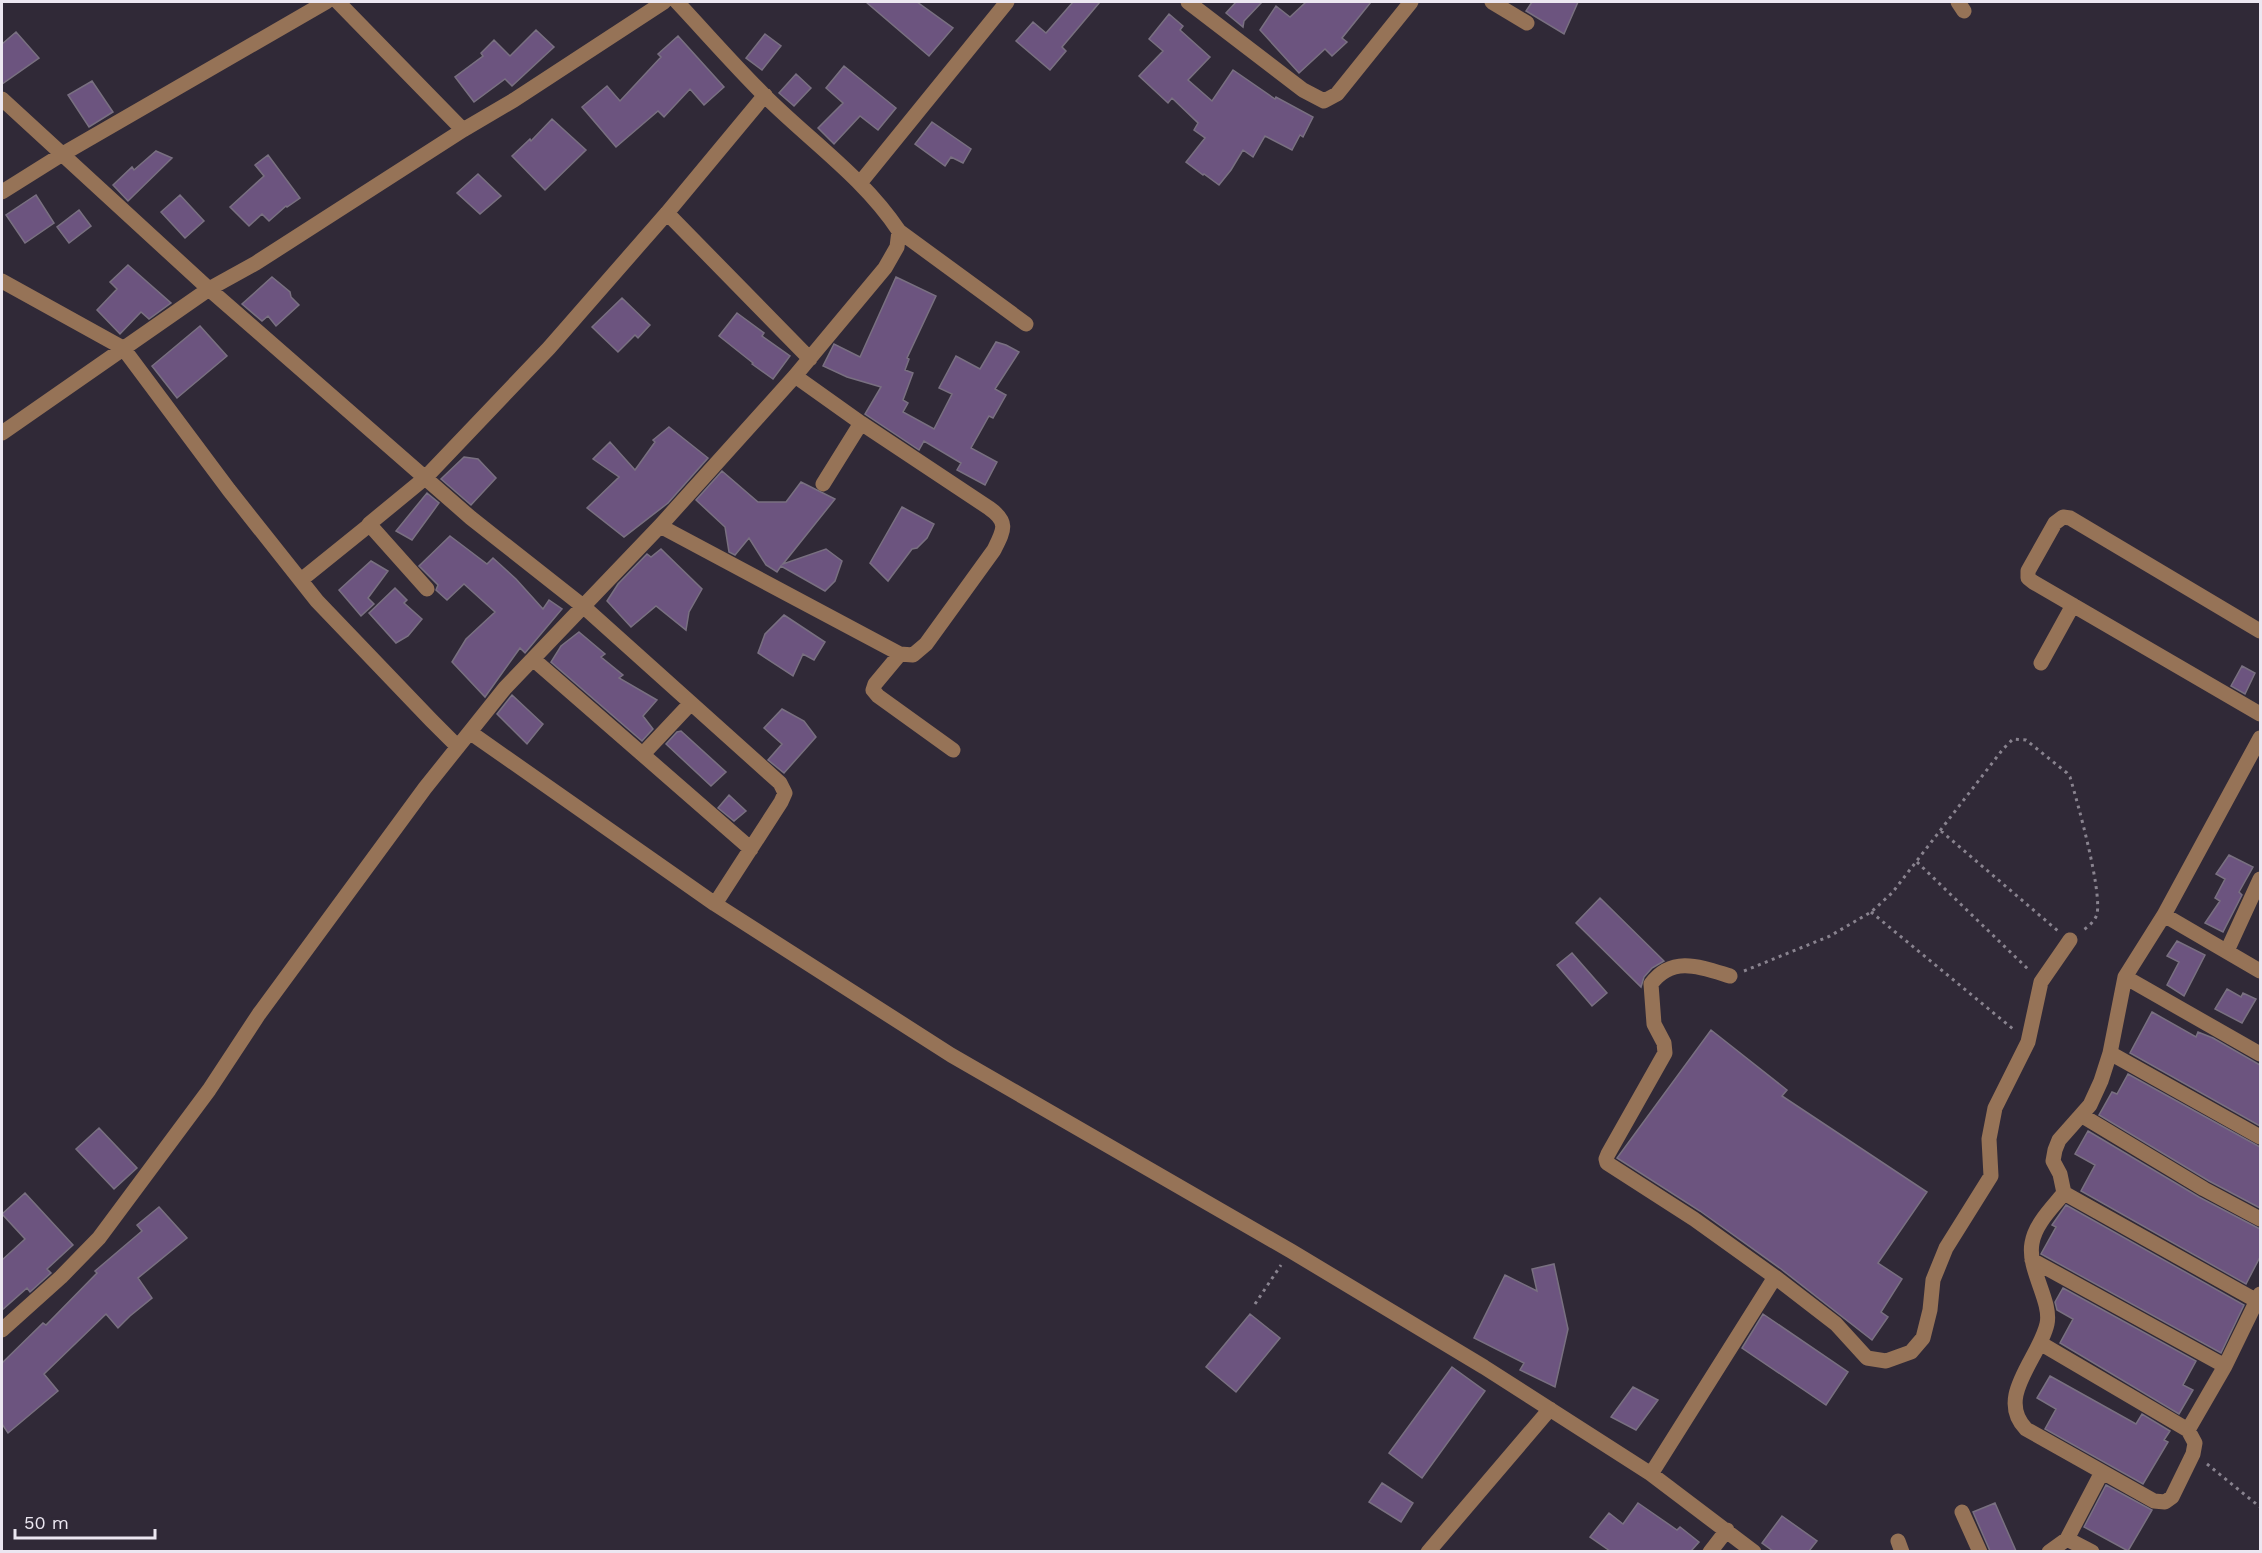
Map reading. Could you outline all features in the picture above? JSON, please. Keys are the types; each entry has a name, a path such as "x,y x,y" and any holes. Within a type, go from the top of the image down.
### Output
{"street":[{"path":"2,192 61,154 326,2"},
{"path":"338,2 463,130"},
{"path":"2,433 209,289 256,262 514,100 664,2"},
{"path":"677,2 765,95 860,183 885,210 899,231 1026,324"},
{"path":"860,183 1007,2"},
{"path":"1188,2 1303,90 1324,101 1336,94 1411,2"},
{"path":"1492,2 1527,22"},
{"path":"301,580 425,478 549,348 667,213 765,95"},
{"path":"2,99 209,289 471,518 584,607 784,788 783,798 715,904"},
{"path":"667,213 810,359"},
{"path":"2,1330 61,1277 99,1238 208,1090 259,1014 425,788 505,688 660,526 810,359 885,268 897,247 899,231"},
{"path":"2,281 123,348 229,490 317,601 458,747"},
{"path":"660,526 900,654 913,655 937,632 1002,536 1003,523 999,515 795,376"},
{"path":"823,484 861,423"},
{"path":"2260,631 2070,518 2063,517 2055,523 2028,571 2028,578 2260,714"},
{"path":"368,526 427,589"},
{"path":"2041,663 2073,605"},
{"path":"900,654 875,684 873,690 953,750"},
{"path":"534,659 751,849"},
{"path":"643,754 691,704"},
{"path":"471,733 715,904 951,1055 1291,1251 1550,1409 1651,1474 1754,1551"},
{"path":"2188,1430 2225,1366 2259,1298 2064,1193 2060,1174 2053,1161 2059,1140 2090,1105 2101,1082 2110,1053 2125,977 2164,915 2260,738"},
{"path":"2227,951 2260,879"},
{"path":"2164,915 2260,971"},
{"path":"1730,976 1700,967 1678,965 1658,974 1651,984 1654,1024 1664,1043 1665,1053 1606,1159 1612,1168 1694,1219 1775,1277 1836,1324 1867,1358 1886,1361 1911,1352 1923,1338 1930,1310 1933,1280 1942,1258 1992,1176 1989,1139 1991,1123 1995,1108 2028,1042 2041,982 2070,940"},
{"path":"2125,977 2260,1054"},
{"path":"2110,1053 2260,1137"},
{"path":"2081,1115 2204,1189 2260,1219"},
{"path":"2040,1343 2188,1430 2195,1443 2193,1454 2172,1497 2165,1502 2154,1501 2026,1429 2019,1421 2014,1409 2014,1394 2048,1322 2032,1260 2032,1244 2036,1228 2064,1193"},
{"path":"2032,1260 2225,1366"},
{"path":"1651,1474 1775,1277"},
{"path":"1428,1551 1550,1409"},
{"path":"2049,1551 2067,1539 2102,1472"},
{"path":"1962,1512 1980,1551"},
{"path":"1710,1551 1727,1530"},
{"path":"2067,1539 2092,1551"}],"path":[{"path":"1730,976 1830,936 1871,912 1892,892 1917,862 2003,748 2013,739 2026,740 2067,773 2091,864 2098,902 2096,916 2089,927 2070,940 1941,831"},
{"path":"1917,862 2041,982"},
{"path":"1871,912 2028,1042"},
{"path":"1255,1304 1291,1251"},
{"path":"2193,1454 2260,1507"}],"building":[{"path":"866,2 917,2 953,28 929,56"},
{"path":"1073,2 1100,2 1062,47 1066,51 1050,70 1016,41 1033,22 1046,33"},
{"path":"1236,2 1262,2 1244,21 1243,27 1226,13"},
{"path":"1306,2 1371,2 1342,38 1347,42 1332,56 1325,49 1299,73 1260,30 1276,6 1290,17"},
{"path":"1532,2 1578,2 1564,34 1526,11"},
{"path":"1169,14 1183,26 1180,30 1210,57 1188,80 1212,101 1233,70 1275,99 1276,97 1313,117 1303,137 1300,135 1292,150 1265,136 1253,157 1243,150 1219,185 1186,162 1205,138 1194,130 1198,123 1172,98 1168,103 1139,76 1163,51 1149,39"},
{"path":"536,30 554,47 512,86 505,79 474,102 455,77 483,56 481,53 494,40 510,56"},
{"path":"16,32 39,58 2,84 2,44"},
{"path":"765,34 781,46 762,70 746,58"},
{"path":"678,36 724,87 704,105 690,89 664,117 658,111 616,147 582,107 607,86 620,101 661,57 658,54"},
{"path":"844,66 896,108 878,130 860,116 834,144 818,128 843,103 826,88"},
{"path":"796,74 811,88 794,106 779,93"},
{"path":"92,81 113,112 89,127 68,95"},
{"path":"552,119 586,150 545,190 512,156 530,139 531,141"},
{"path":"932,122 971,149 963,163 951,157 945,166 915,144"},
{"path":"156,151 172,158 128,201 113,185 132,167 134,170"},
{"path":"268,155 300,198 286,206 269,221 262,214 249,226 230,207 264,176 255,165"},
{"path":"478,174 501,196 480,214 457,193"},
{"path":"36,195 54,223 25,243 6,215"},
{"path":"180,195 204,221 185,238 161,212"},
{"path":"79,210 91,226 69,243 57,227"},
{"path":"128,265 171,303 149,319 141,312 120,334 97,310 117,289 110,282"},
{"path":"272,277 290,292 291,297 299,305 276,326 268,316 262,321 242,304"},
{"path":"896,277 936,296 907,358 909,359 905,370 913,373 903,400 908,403 903,412 934,429 952,394 939,388 956,356 980,369 996,342 1019,352 995,389 1006,395 993,418 989,416 971,448 997,462 985,485 957,470 961,463 924,441 919,450 865,414 881,387 847,377 823,366 834,344 860,357"},
{"path":"622,298 650,325 638,338 635,335 618,352 592,327"},
{"path":"737,313 764,333 762,336 790,356 773,379 719,336"},
{"path":"200,326 227,356 177,398 152,366"},
{"path":"669,427 708,458 668,503 624,537 587,508 619,477 593,459 610,442 635,470 655,442 653,440"},
{"path":"464,457 478,459 496,478 471,505 441,479"},
{"path":"722,471 758,502 786,502 801,482 835,499 783,564 826,549 842,561 835,581 825,591 781,566 777,572 766,565 749,538 735,555 729,552 725,527 696,500"},
{"path":"427,493 439,503 412,540 396,531"},
{"path":"902,507 934,524 927,538 917,548 912,549 888,581 870,563"},
{"path":"450,536 487,564 493,558 543,609 549,600 562,609 525,653 520,648 485,697 452,662 466,639 495,612 464,584 447,600 436,590 438,585 419,566"},
{"path":"661,549 702,589 689,612 686,630 656,606 631,627 607,601 618,584 647,554 651,557"},
{"path":"371,561 388,571 368,598 374,604 361,616 339,590"},
{"path":"395,588 407,600 404,603 422,619 408,636 396,643 369,613"},
{"path":"784,615 825,642 814,660 803,654 793,676 758,653 765,634"},
{"path":"579,632 605,654 601,657 623,675 619,678 657,700 643,716 653,729 642,741 551,662 561,646"},
{"path":"2242,666 2255,673 2245,694 2231,686"},
{"path":"512,695 543,724 527,744 497,714"},
{"path":"782,709 804,721 816,737 784,773 768,760 782,744 764,728"},
{"path":"681,731 726,772 711,786 666,744 677,732"},
{"path":"729,795 746,811 734,821 718,808"},
{"path":"2229,855 2253,867 2239,892 2242,895 2223,932 2205,923 2220,901 2215,898 2225,879 2216,874"},
{"path":"1600,898 1664,961 1652,968 1644,977 1641,987 1576,923"},
{"path":"2177,941 2205,955 2184,996 2167,985 2179,962 2167,956"},
{"path":"1572,953 1607,993 1592,1006 1557,965"},
{"path":"2227,989 2241,997 2243,993 2256,999 2242,1023 2215,1009"},
{"path":"2152,1012 2196,1037 2198,1032 2213,1038 2260,1065 2260,1126 2130,1053"},
{"path":"1711,1030 1787,1090 1782,1096 1927,1192 1878,1263 1902,1279 1881,1312 1888,1317 1872,1340 1781,1269 1700,1211 1617,1158"},
{"path":"2128,1074 2260,1147 2260,1208 2209,1181 2099,1115 2112,1092 2117,1094"},
{"path":"99,1128 137,1168 114,1189 76,1149"},
{"path":"2088,1131 2199,1197 2260,1229 2260,1257 2246,1284 2081,1191 2095,1165 2075,1154"},
{"path":"25,1193 73,1245 47,1269 51,1273 30,1292 27,1288 2,1310 2,1260 25,1239 2,1214"},
{"path":"2066,1205 2244,1305 2221,1353 2041,1254 2056,1227 2052,1225"},
{"path":"159,1207 187,1238 138,1278 152,1298 118,1328 106,1314 44,1374 58,1391 8,1433 2,1424 2,1363 43,1323 46,1325 97,1273 95,1271 142,1231 137,1225"},
{"path":"1554,1264 1568,1329 1555,1387 1520,1370 1524,1363 1474,1338 1505,1275 1537,1291 1532,1269"},
{"path":"2063,1288 2196,1361 2183,1385 2193,1390 2179,1414 2060,1343 2073,1319 2057,1310 2055,1302"},
{"path":"1250,1314 1280,1338 1236,1392 1206,1367"},
{"path":"1763,1314 1848,1372 1826,1405 1742,1348"},
{"path":"1452,1367 1485,1391 1422,1478 1389,1453"},
{"path":"2050,1376 2136,1424 2142,1414 2170,1431 2164,1440 2168,1442 2143,1484 2045,1429 2056,1409 2037,1398"},
{"path":"1633,1387 1658,1400 1636,1430 1611,1417"},
{"path":"1382,1483 1413,1503 1401,1522 1369,1502"},
{"path":"2106,1485 2152,1510 2128,1551 2084,1527"},
{"path":"1638,1503 1677,1530 1680,1527 1699,1542 1691,1551 1610,1551 1590,1537 1609,1513 1623,1524"},
{"path":"1995,1503 2016,1551 1990,1551 1973,1512"},
{"path":"1782,1516 1817,1541 1809,1551 1773,1551 1762,1543"}]}
